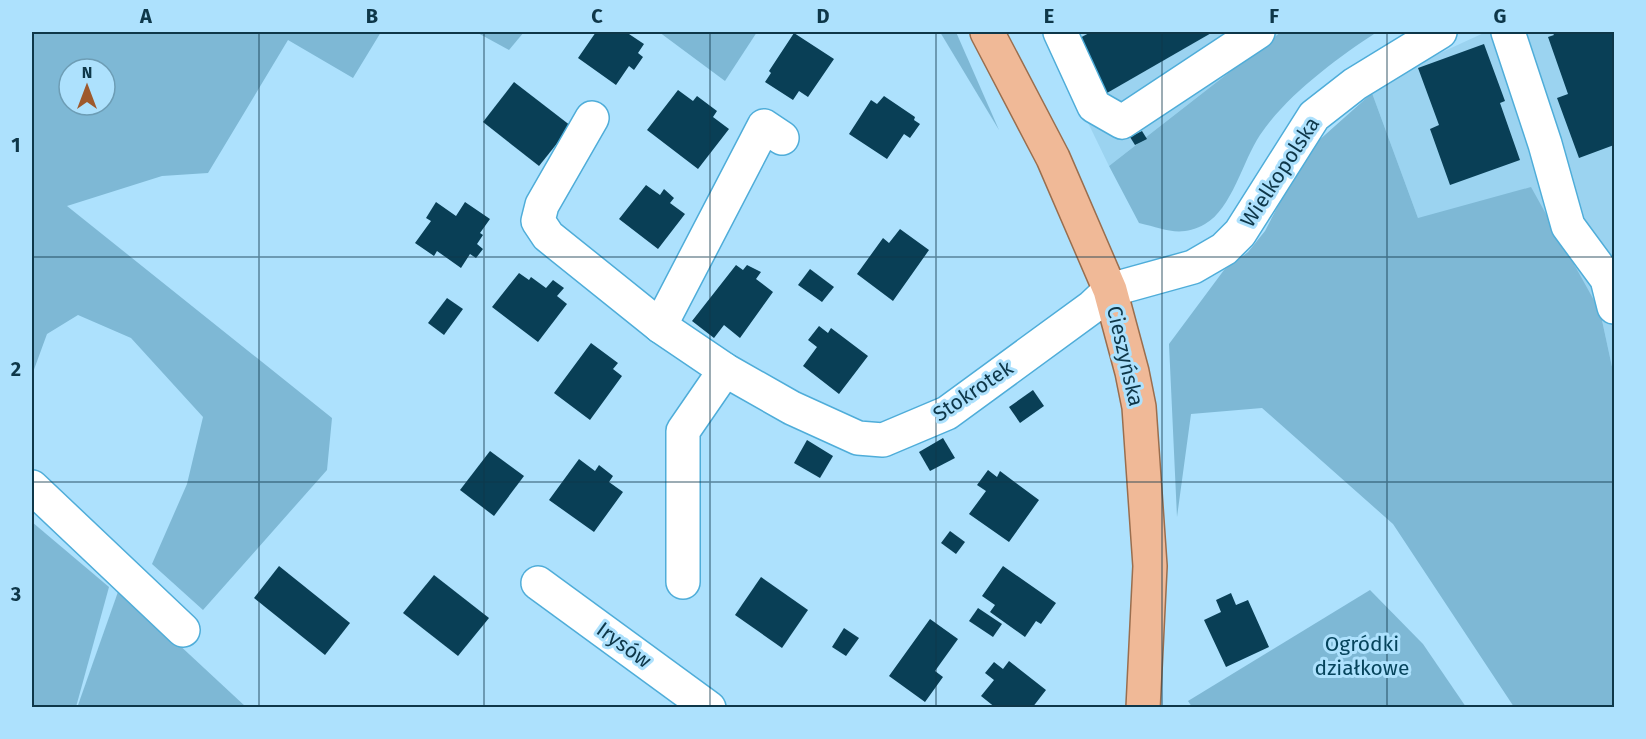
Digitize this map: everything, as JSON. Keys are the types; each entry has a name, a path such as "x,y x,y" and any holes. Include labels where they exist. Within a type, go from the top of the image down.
{"main road":[{"name":"Cieszyńska","path":"996,35 1110,290 1132,372 1140,425 1150,566 1143,708"}],"street":[{"path":"1060,32 1094,106 1122,122 1258,32"},
{"name":"Wielkopolska","path":"1110,290 1193,267 1224,249 1240,233 1314,116 1355,84 1440,32"},
{"path":"1508,32 1545,144 1568,226 1607,279 1614,307"},
{"name":"Stokrotek","path":"592,118 542,205 538,221 548,236 660,326 725,370 792,408 858,438 884,440 946,413 1092,307 1110,290"},
{"path":"660,326 764,126 782,138"},
{"path":"683,582 683,430 725,370"},
{"path":"32,487 183,630"},
{"name":"Irysów","path":"538,583 710,708"}],"shaded area":[{"path":"1044,32 1281,32 1109,166"},
{"path":"1486,32 1614,32 1614,376 1600,311 1418,218 1372,93 1416,64"}],"green space":[{"path":"32,32 381,32 353,78 288,40 208,173 162,176 67,206 332,418 327,470 203,610 152,564 187,484 203,417 131,338 78,315 47,334 32,375"},
{"path":"476,32 524,32 509,50"},
{"path":"659,32 757,32 725,81"},
{"path":"940,32 956,32 999,130"},
{"path":"1281,32 1377,32 1314,78 1271,120 1254,145 1230,196 1214,217 1205,224 1188,231 1165,230 1139,223 1109,166"},
{"path":"1372,93 1418,218 1531,187 1600,311 1614,376 1614,707 1514,707 1393,524 1262,408 1191,414 1177,517 1169,344 1224,270 1248,252 1265,231 1301,161 1317,142"},
{"path":"32,522 109,587 76,707 32,707"},
{"path":"119,589 246,707 77,708"},
{"name":"Ogródki działkowe","path":"1370,590 1423,644 1466,707 1192,707 1188,701"}],"building":[{"path":"596,32 626,32 644,44 638,53 643,57 634,70 629,66 616,85 578,58"},
{"path":"1091,32 1213,32 1107,93 1076,40"},
{"path":"1552,32 1614,32 1614,145 1579,158 1557,98 1568,94 1548,37 1554,35"},
{"path":"794,33 834,59 808,97 799,91 793,100 765,82 771,73 769,71"},
{"path":"1484,44 1505,101 1500,103 1520,160 1450,185 1430,129 1439,125 1418,68"},
{"path":"514,82 571,126 539,166 483,122"},
{"path":"678,90 693,101 697,96 717,111 713,117 729,129 698,169 647,130"},
{"path":"884,96 915,117 914,120 920,124 910,138 904,134 887,159 849,134 871,100 877,104"},
{"path":"1142,131 1147,139 1135,145 1130,137"},
{"path":"646,185 660,195 664,189 674,198 670,203 685,214 658,249 619,219"},
{"path":"436,202 456,216 465,202 490,219 480,233 483,235 477,244 483,249 476,258 470,254 461,268 437,251 434,256 415,243 431,221 426,218"},
{"path":"900,229 929,250 893,301 857,274 883,238 889,243"},
{"path":"736,265 743,270 747,265 761,272 756,279 773,292 740,338 724,325 714,338 692,321"},
{"path":"810,269 834,287 822,302 798,285"},
{"path":"519,273 529,280 531,277 546,288 553,280 564,288 557,296 567,304 538,342 492,307"},
{"path":"447,298 463,309 444,335 428,323"},
{"path":"819,326 828,333 831,328 868,356 839,394 803,366 817,347 808,340"},
{"path":"591,343 618,363 613,369 622,376 590,420 554,393"},
{"path":"1033,390 1044,406 1020,423 1009,407"},
{"path":"943,438 955,458 930,471 919,452"},
{"path":"807,440 833,456 820,478 794,463"},
{"path":"490,451 524,476 494,516 460,490"},
{"path":"579,459 595,471 599,465 613,476 609,482 623,492 594,532 549,500"},
{"path":"988,470 997,477 1000,471 1039,500 1009,542 969,514 986,491 977,485"},
{"path":"950,531 965,542 956,554 941,543"},
{"path":"279,566 350,623 325,655 254,598"},
{"path":"1003,566 1056,603 1041,624 1036,621 1025,637 990,612 995,605 982,596"},
{"path":"434,575 489,618 458,656 403,613"},
{"path":"761,577 808,610 782,648 735,615"},
{"path":"1231,593 1236,605 1248,600 1269,647 1226,667 1204,620 1221,612 1216,600"},
{"path":"978,608 1002,624 993,637 969,621"},
{"path":"930,619 958,639 935,671 943,677 925,702 889,676"},
{"path":"844,628 859,638 846,656 832,647"},
{"path":"1009,661 1046,690 1032,708 996,708 981,696 994,680 985,673 994,662 1003,669"}]}
